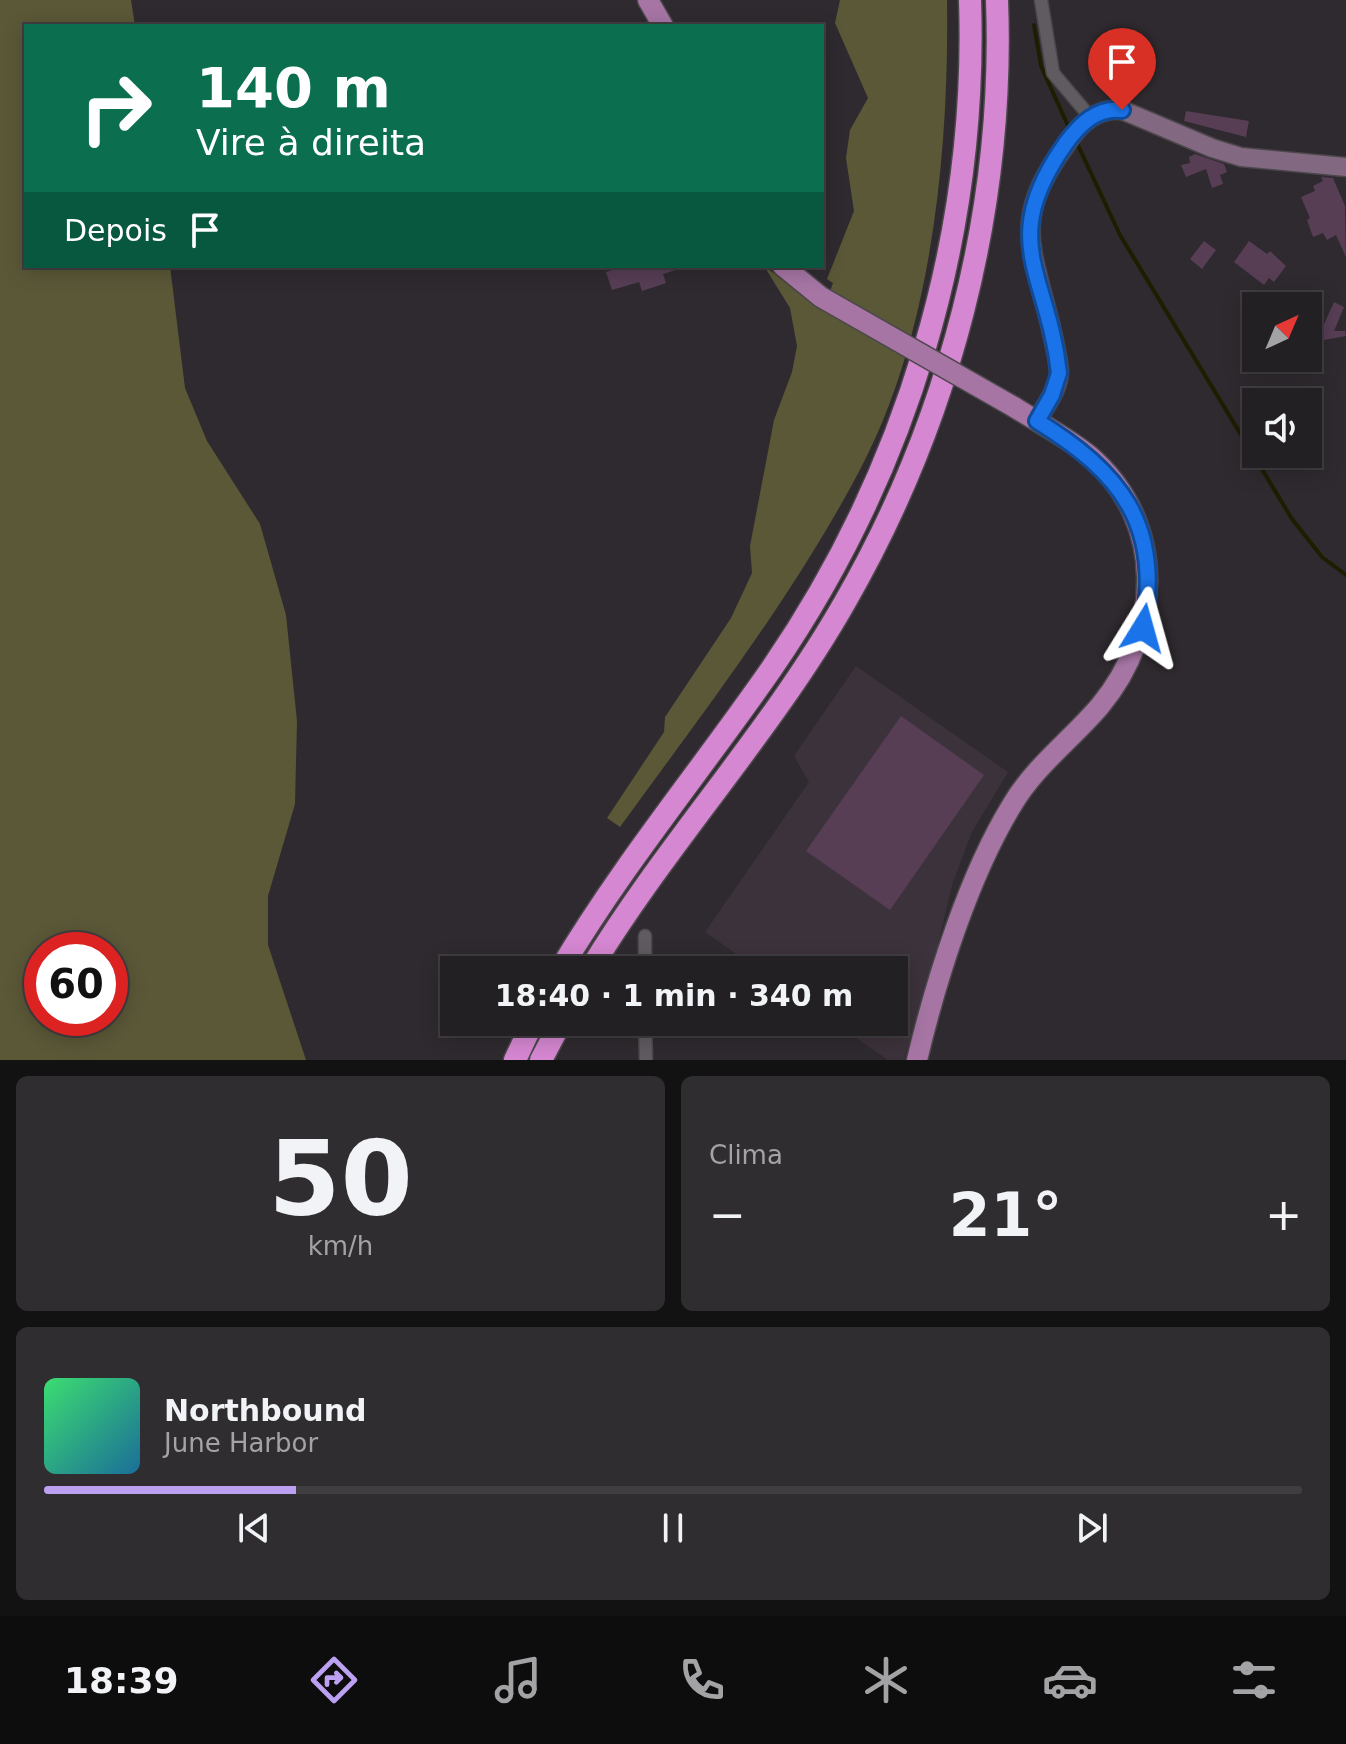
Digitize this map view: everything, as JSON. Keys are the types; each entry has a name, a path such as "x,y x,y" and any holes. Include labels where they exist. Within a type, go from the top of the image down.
{"highway":[{"path":"568,956 600,902 772,667 822,588 877,477 904,411 948,259 966,141 970,0"},
{"path":"598,956 621,918 794,681 844,603 888,520 930,421 961,318 986,202 997,80 997,0"},
{"path":"515,1060 526,1036"},
{"path":"541,1060 554,1036"}],"main road":[{"path":"648,0 662,24"},
{"path":"785,268 821,297 1014,407 1090,456 1128,503 1140,530 1147,559 1147,604 1136,647 1100,706 1036,772 1000,826 949,954 917,1060"}],"street":[{"path":"1041,0 1053,73 1084,123"},
{"path":"1037,421 1052,395 1059,373 1029,249 1029,226 1038,189 1065,145 1084,123 1107,110 1122,110 1241,157 1346,167"},
{"path":"645,936 645,956"},
{"path":"645,1036 646,1060"}],"shaded area":[{"path":"0,0 131,0 135,24 24,24 24,268 170,268 185,388 207,441 260,524 286,615 297,721 295,804 268,896 268,945 306,1060 0,1060"},
{"path":"840,0 947,0 945,101 936,206 929,257 905,358 873,443 814,550 744,656 620,827 607,818 664,732 665,717 731,618 752,573 750,546 774,420 792,372 797,346 790,308 765,268 823,310 833,283 827,279 854,211 846,158 850,130 868,98 835,23"},
{"path":"856,666 1008,772 972,832 952,885 935,958 904,1060 888,1060 853,1036 908,1036 908,956 739,956 705,932 809,782 794,756"}],"building":[{"path":"1186,111 1249,121 1246,137 1184,121"},
{"path":"1195,154 1224,164 1227,172 1220,175 1223,184 1212,188 1206,169 1186,177 1181,165 1190,163 1189,157"},
{"path":"1321,177 1333,178 1345,206 1346,257 1336,235 1327,240 1323,233 1313,237 1307,220 1310,218 1301,197 1315,191 1313,186 1323,181"},
{"path":"1204,241 1216,250 1202,269 1190,259"},
{"path":"1249,241 1267,254 1270,251 1286,266 1274,282 1269,278 1264,285 1234,262"},
{"path":"619,268 682,268 663,274 666,283 642,291 639,282 612,290 606,272"},
{"path":"1334,302 1344,307 1334,331 1345,331 1346,336 1322,340 1322,329"},
{"path":"901,716 984,775 890,910 806,851"}],"waterway":[{"path":"1034,25 1041,66 1069,128"},
{"path":"1075,139 1120,235 1292,519 1322,557 1346,575"}],"route":[{"path":"1122,110 1099,112 1091,118 1078,129 1052,164 1034,201 1029,249 1054,342 1059,373 1052,395 1037,421 1090,456 1128,503 1140,530 1147,559 1149,580 1143,628"}]}
